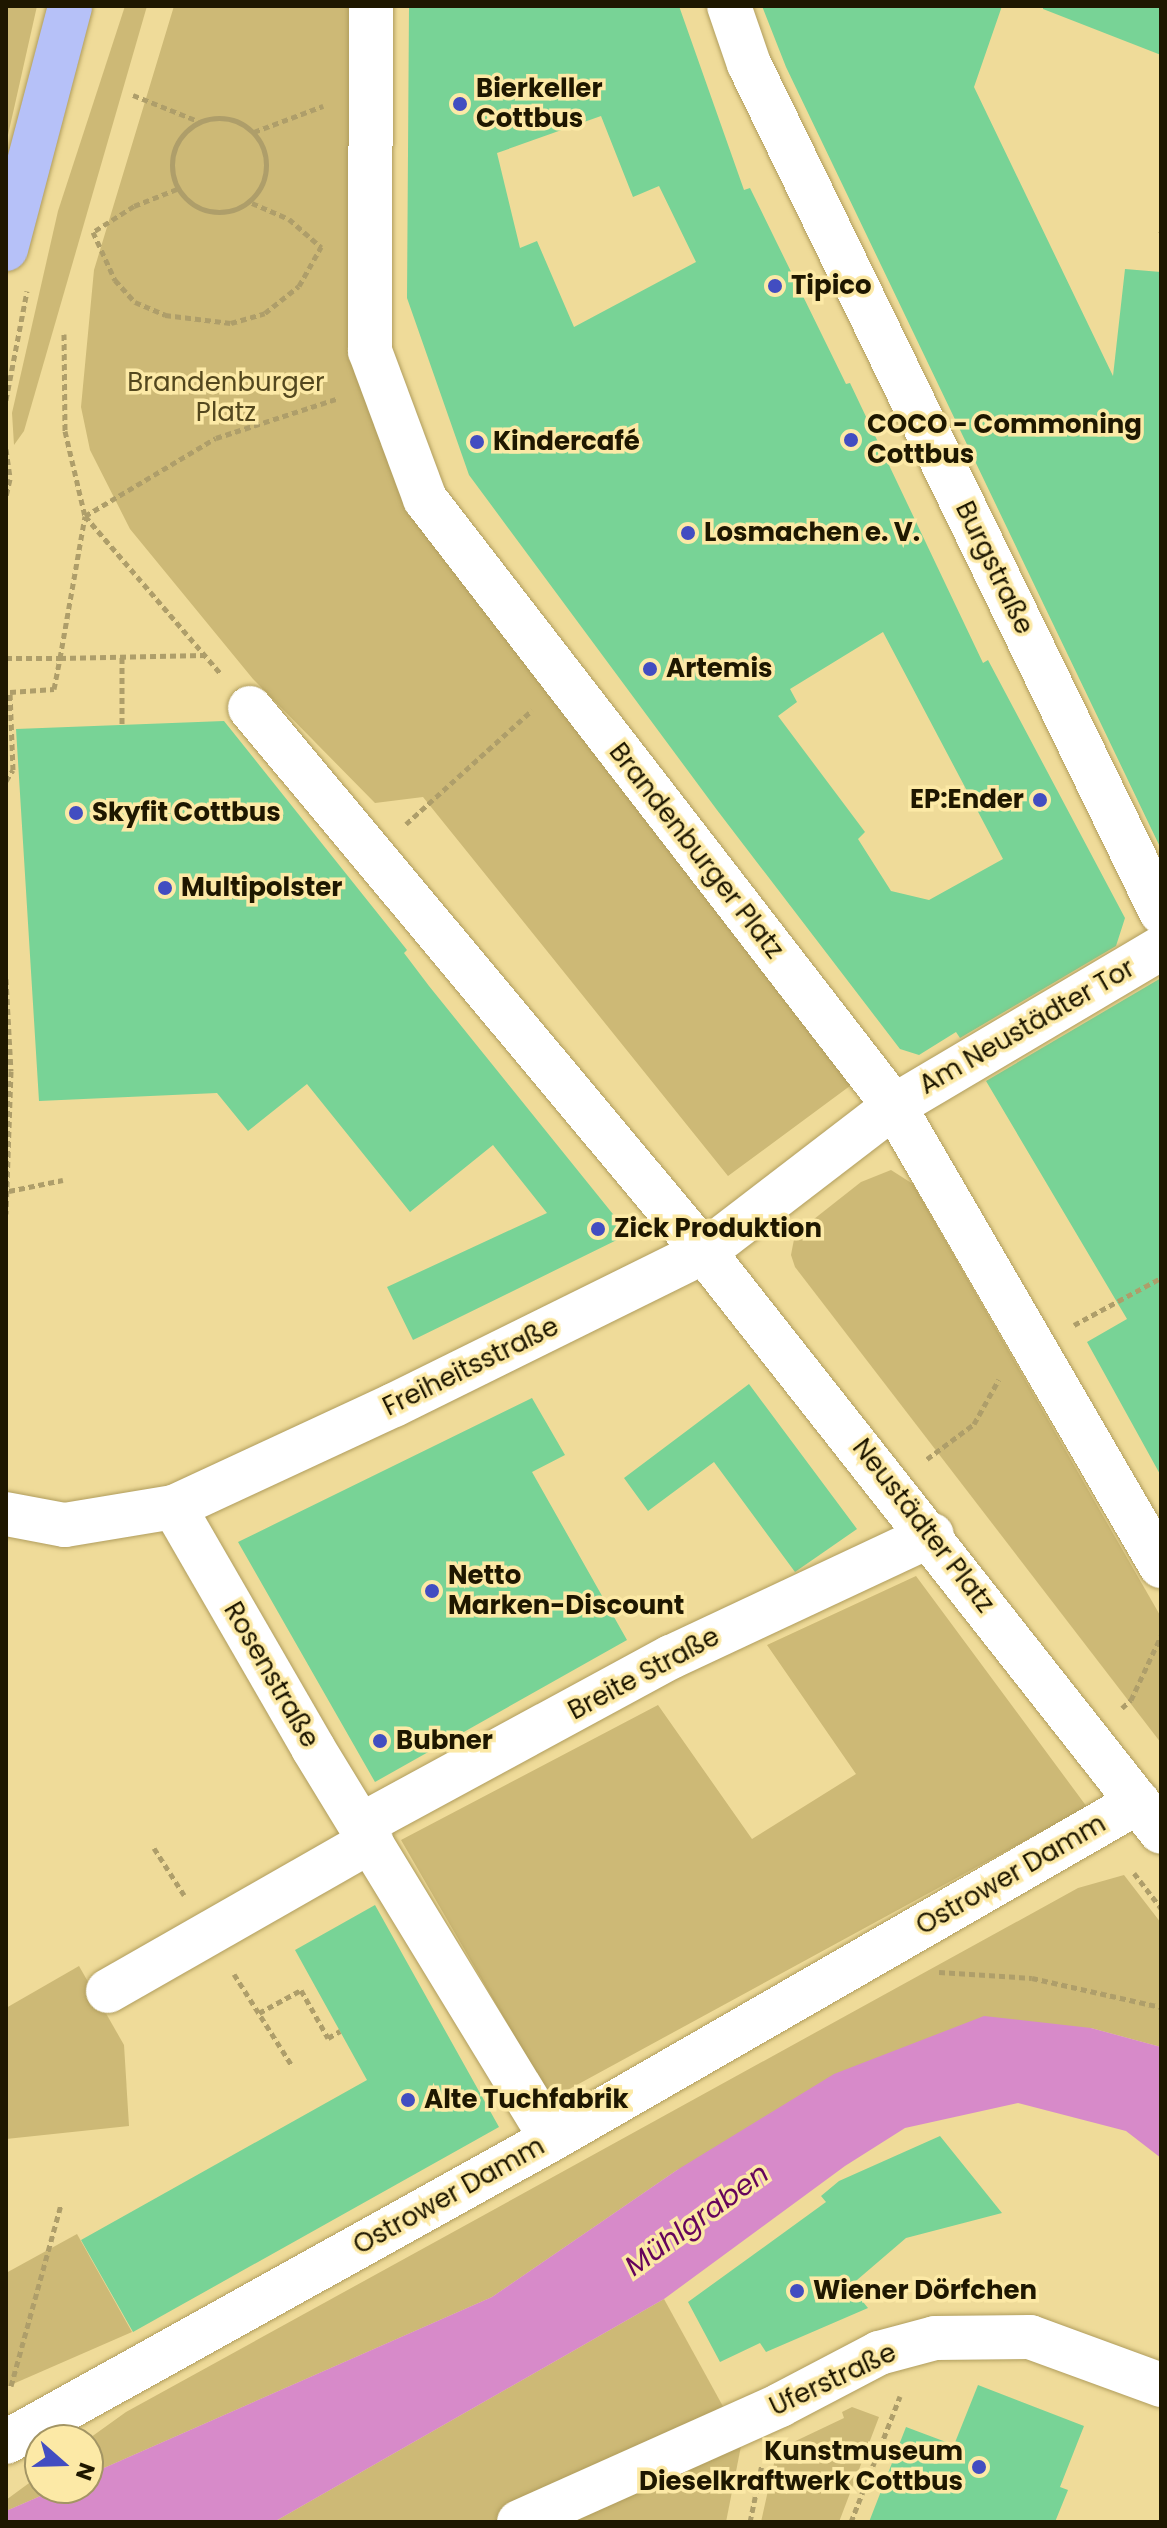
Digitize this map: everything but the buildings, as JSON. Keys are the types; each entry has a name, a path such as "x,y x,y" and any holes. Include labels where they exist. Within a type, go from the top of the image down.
{"main road":[{"path":"6,249 70,6"}],"street":[{"name":"Brandenburger Platz","path":"371,6 370,351 425,499 563,682 894,1106"},
{"name":"Burgstraße","path":"729,6 749,64 1161,912"},
{"path":"250,708 704,1252"},
{"name":"Am Neustädter Tor","path":"894,1106 1161,948"},
{"path":"894,1106 1161,1566"},
{"name":"Freiheitsstraße","path":"6,1514 65,1525 174,1507 704,1252 894,1106"},
{"name":"Neustädter Platz","path":"704,1252 932,1535 1150,1817"},
{"name":"Rosenstraße","path":"174,1507 366,1833 552,2139"},
{"name":"Breite Straße","path":"366,1833 671,1657 932,1535"},
{"name":"Ostrower Damm","path":"7,2421 552,2139 1150,1817"},
{"path":"108,1991 366,1833"},
{"name":"Uferstraße","path":"519,2522 780,2405 879,2353 935,2338 1030,2337 1161,2385"}],"path":[{"path":"254,132 322,107 369,79"},
{"path":"322,92 322,122"},
{"path":"133,95 198,121 237,121 254,132 265,154 264,179 252,203"},
{"path":"198,121 176,145 171,164 177,189 202,209 223,213 252,203 289,219 321,248 369,308"},
{"path":"177,189 134,206 93,232 115,280 135,302 165,315 231,323 265,313 299,286 321,248 321,232"},
{"path":"6,781 13,770 10,692 54,689 85,516 65,431 64,334"},
{"path":"85,516 216,438 382,384"},
{"path":"6,449 10,479 6,497"},
{"path":"85,516 250,708"},
{"path":"6,658 204,655"},
{"path":"122,656 122,724"},
{"path":"420,811 563,682"},
{"path":"6,979 9,1191 6,1214"},
{"path":"9,1191 63,1180"},
{"path":"891,1484 974,1424 992,1388 1034,1346 1161,1278"},
{"path":"1088,1738 1131,1700 1161,1636"},
{"path":"926,1972 1032,1978 1161,2007"},
{"path":"259,2013 301,1990 328,2038 340,2031"},
{"path":"7,2421 61,2205"},
{"path":"851,2522 891,2421"},
{"path":"750,2522 760,2470"}],"green space":[{"path":"6,6 37,6 6,144"},
{"path":"125,6 147,6 24,431 14,445 12,413 58,211"},
{"name":"Brandenburger Platz","path":"174,6 360,6 364,354 405,473 858,1080 728,1176 423,797 375,803 253,679 130,529 90,450 81,407 94,270"},
{"path":"891,1170 913,1184 1161,1617 1161,1743 795,1267 791,1255 795,1234 861,1182"},
{"path":"916,1576 1087,1807 551,2099 401,1840 658,1705 752,1839 856,1774 767,1645"},
{"path":"1124,1875 1161,1923 1161,2047 1091,2028 677,2170 492,2297 104,2468 104,2428 126,2412 1078,1888"},
{"path":"79,1966 124,2045 129,2126 6,2139 6,2008"},
{"path":"77,2234 132,2332 6,2387 6,2273"},
{"path":"664,2299 742,2441 726,2522 274,2522"},
{"path":"852,2407 879,2417 839,2522 761,2522 775,2459 783,2447 844,2418 842,2412"},
{"path":"24,2487 24,2503 6,2511 6,2500"}],"water":[{"name":"Mühlgraben","path":"984,2016 1091,2028 1161,2047 1161,2158 1126,2131 1018,2103 905,2128 845,2166 664,2299 274,2522 6,2522 6,2511 24,2503 104,2504 104,2468 492,2297 677,2170 834,2074"}],"place":[{"name":"Bierkeller Cottbus","path":"460,104"},
{"name":"Tipico","path":"775,286"},
{"name":"COCO - Commoning Cottbus","path":"851,440"},
{"name":"Kindercafé","path":"477,442"},
{"name":"Losmachen e. V.","path":"688,533"},
{"name":"Artemis","path":"650,669"},
{"name":"EP:Ender","path":"1040,800"},
{"name":"Skyfit Cottbus","path":"76,813"},
{"name":"Multipolster","path":"165,888"},
{"name":"Zick Produktion","path":"598,1229"},
{"name":"Netto Marken-Discount","path":"432,1591"},
{"name":"Bubner","path":"380,1741"},
{"name":"Alte Tuchfabrik","path":"408,2100"},
{"name":"Wiener Dörfchen","path":"797,2291"},
{"name":"Kunstmuseum Dieselkraftwerk Cottbus","path":"979,2467"}]}
